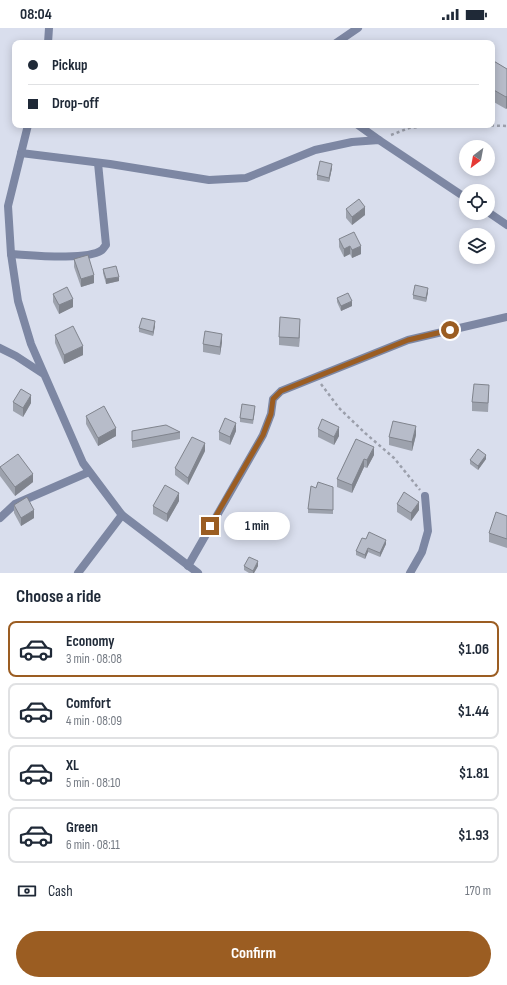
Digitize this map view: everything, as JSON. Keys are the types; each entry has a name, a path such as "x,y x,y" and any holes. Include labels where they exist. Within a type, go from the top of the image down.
{"street":[{"path":"48,40 49,28"},
{"path":"340,40 358,28"},
{"path":"27,128 8,206 11,254 18,301 31,344 42,373 83,462 122,515 198,573"},
{"path":"362,128 459,193"},
{"path":"21,153 209,180 246,178 315,150 352,142 379,140"},
{"path":"11,254 71,257 102,250 106,245 98,163"},
{"path":"495,217 507,225"},
{"path":"188,566 263,435 271,414 273,399 281,391 408,340 507,317"},
{"path":"0,348 16,356 42,373"},
{"path":"0,518 15,504 89,472"},
{"path":"410,573 422,552 428,531 425,496"},
{"path":"78,573 122,515"}],"path":[{"path":"495,126 507,126"},
{"path":"379,140 409,128"},
{"path":"315,377 339,408 394,458 425,496"}],"building":[{"path":"495,62 507,69 506,97 495,91"},
{"path":"320,161 332,164 329,178 317,175"},
{"path":"359,199 365,207 352,217 346,209"},
{"path":"354,232 361,246 352,250 350,246 344,249 339,239"},
{"path":"88,255 94,275 81,279 74,259"},
{"path":"116,266 119,277 106,279 103,269"},
{"path":"415,285 428,288 426,298 413,295"},
{"path":"67,287 73,299 59,305 53,294"},
{"path":"348,293 352,301 341,306 337,298"},
{"path":"280,317 300,319 299,338 279,337"},
{"path":"142,318 155,321 153,332 139,328"},
{"path":"73,326 83,346 64,355 55,335"},
{"path":"205,331 222,334 220,347 203,344"},
{"path":"474,384 489,385 488,403 472,402"},
{"path":"21,389 31,395 23,408 13,402"},
{"path":"242,404 255,406 253,420 240,418"},
{"path":"104,406 116,428 98,438 86,416"},
{"path":"225,418 236,423 230,437 219,432"},
{"path":"322,419 339,427 334,437 318,429"},
{"path":"393,421 416,426 412,442 389,437"},
{"path":"166,425 180,432 132,441 132,431"},
{"path":"192,437 205,443 188,478 175,468"},
{"path":"356,439 374,447 367,460 364,459 352,485 337,479"},
{"path":"478,449 486,455 478,466 470,460"},
{"path":"18,454 33,474 15,487 0,467"},
{"path":"318,482 333,487 333,510 308,509 311,486 316,488"},
{"path":"165,485 179,493 167,514 153,506"},
{"path":"404,492 419,502 411,513 397,504"},
{"path":"27,497 34,510 21,518 14,505"},
{"path":"496,512 507,516 507,539 489,533"},
{"path":"369,532 386,540 380,553 368,548 365,555 356,551 362,538 366,539"},
{"path":"249,557 258,561 253,571 244,566"}],"route":[{"path":"210,526 263,435 271,414 273,399 281,391 408,340 450,330"}]}
